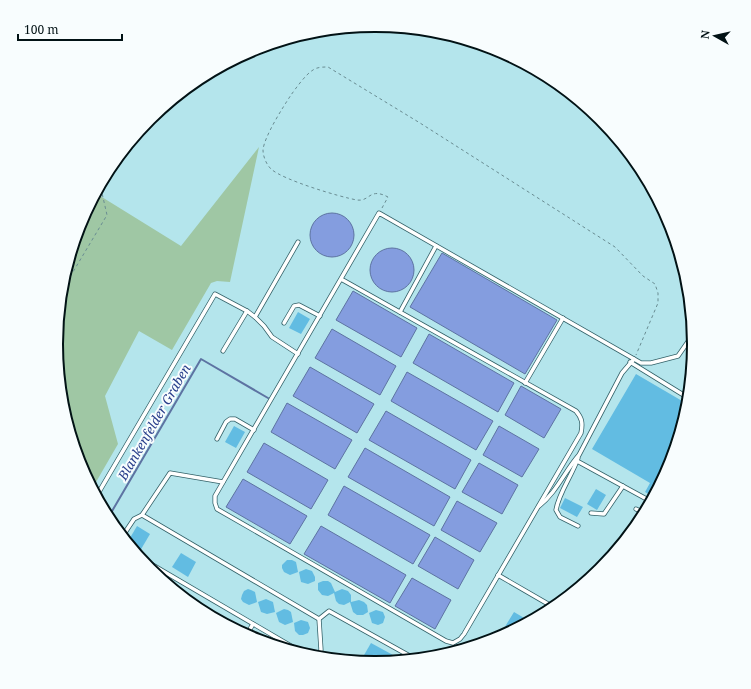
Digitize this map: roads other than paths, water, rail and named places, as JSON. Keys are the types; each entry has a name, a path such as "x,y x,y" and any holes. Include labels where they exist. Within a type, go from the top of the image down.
{"lane":[{"path":"341,279 576,411 583,424 581,433 464,634 460,639 453,642 446,641 217,509 215,502 215,496 379,213 641,363 651,363 678,356 688,342"},
{"path":"255,317 298,242"},
{"path":"400,312 436,246"},
{"path":"99,491 215,294 247,311 264,326 272,337 298,354"},
{"path":"284,323 294,306 299,305 320,316"},
{"path":"223,351 247,311"},
{"path":"525,383 563,318"},
{"path":"578,526 560,516 556,510 557,502 579,455 622,373 634,359"},
{"path":"630,362 684,395"},
{"path":"217,439 226,422 230,419 235,419 254,430"},
{"path":"537,508 548,499 570,465 579,455"},
{"path":"577,460 647,499"},
{"path":"126,532 134,519 142,515 170,473 223,482"},
{"path":"591,513 604,514 623,486"},
{"path":"636,509 640,511"},
{"path":"142,515 319,619"},
{"path":"158,568 286,643"},
{"path":"498,575 547,605"},
{"path":"319,619 329,611 408,655"},
{"path":"319,619 320,652"},
{"path":"249,630 253,624"}],"water":[{"path":"332,213 344,217 350,223 354,235 350,247 344,253 332,257 320,253 314,247 310,235 314,223 320,217"},
{"path":"392,248 404,252 410,258 414,270 410,282 404,288 392,292 380,288 374,282 370,270 374,258 380,252"},
{"path":"442,253 557,320 525,374 410,307"},
{"path":"353,291 417,328 401,357 336,320"},
{"path":"332,329 396,366 380,395 315,358"},
{"path":"429,334 514,383 498,412 413,363"},
{"path":"310,367 374,404 357,433 293,396"},
{"path":"407,372 493,421 476,450 391,401"},
{"path":"521,386 561,409 544,438 505,415"},
{"path":"287,403 352,440 335,469 271,432"},
{"path":"386,411 471,460 455,489 369,440"},
{"path":"499,426 539,449 522,477 483,455"},
{"path":"264,443 328,480 311,509 247,472"},
{"path":"365,448 450,497 434,526 348,477"},
{"path":"479,463 518,485 502,514 462,492"},
{"path":"243,479 307,516 290,544 226,507"},
{"path":"344,486 430,535 413,564 328,515"},
{"path":"457,501 497,523 480,552 441,530"},
{"path":"321,526 406,575 390,603 304,554"},
{"path":"435,537 474,560 458,589 418,566"},
{"path":"412,578 451,600 435,629 395,606"}],"waterway":[{"name":"Blankenfelder Graben","path":"112,512 201,359 268,398"}]}
